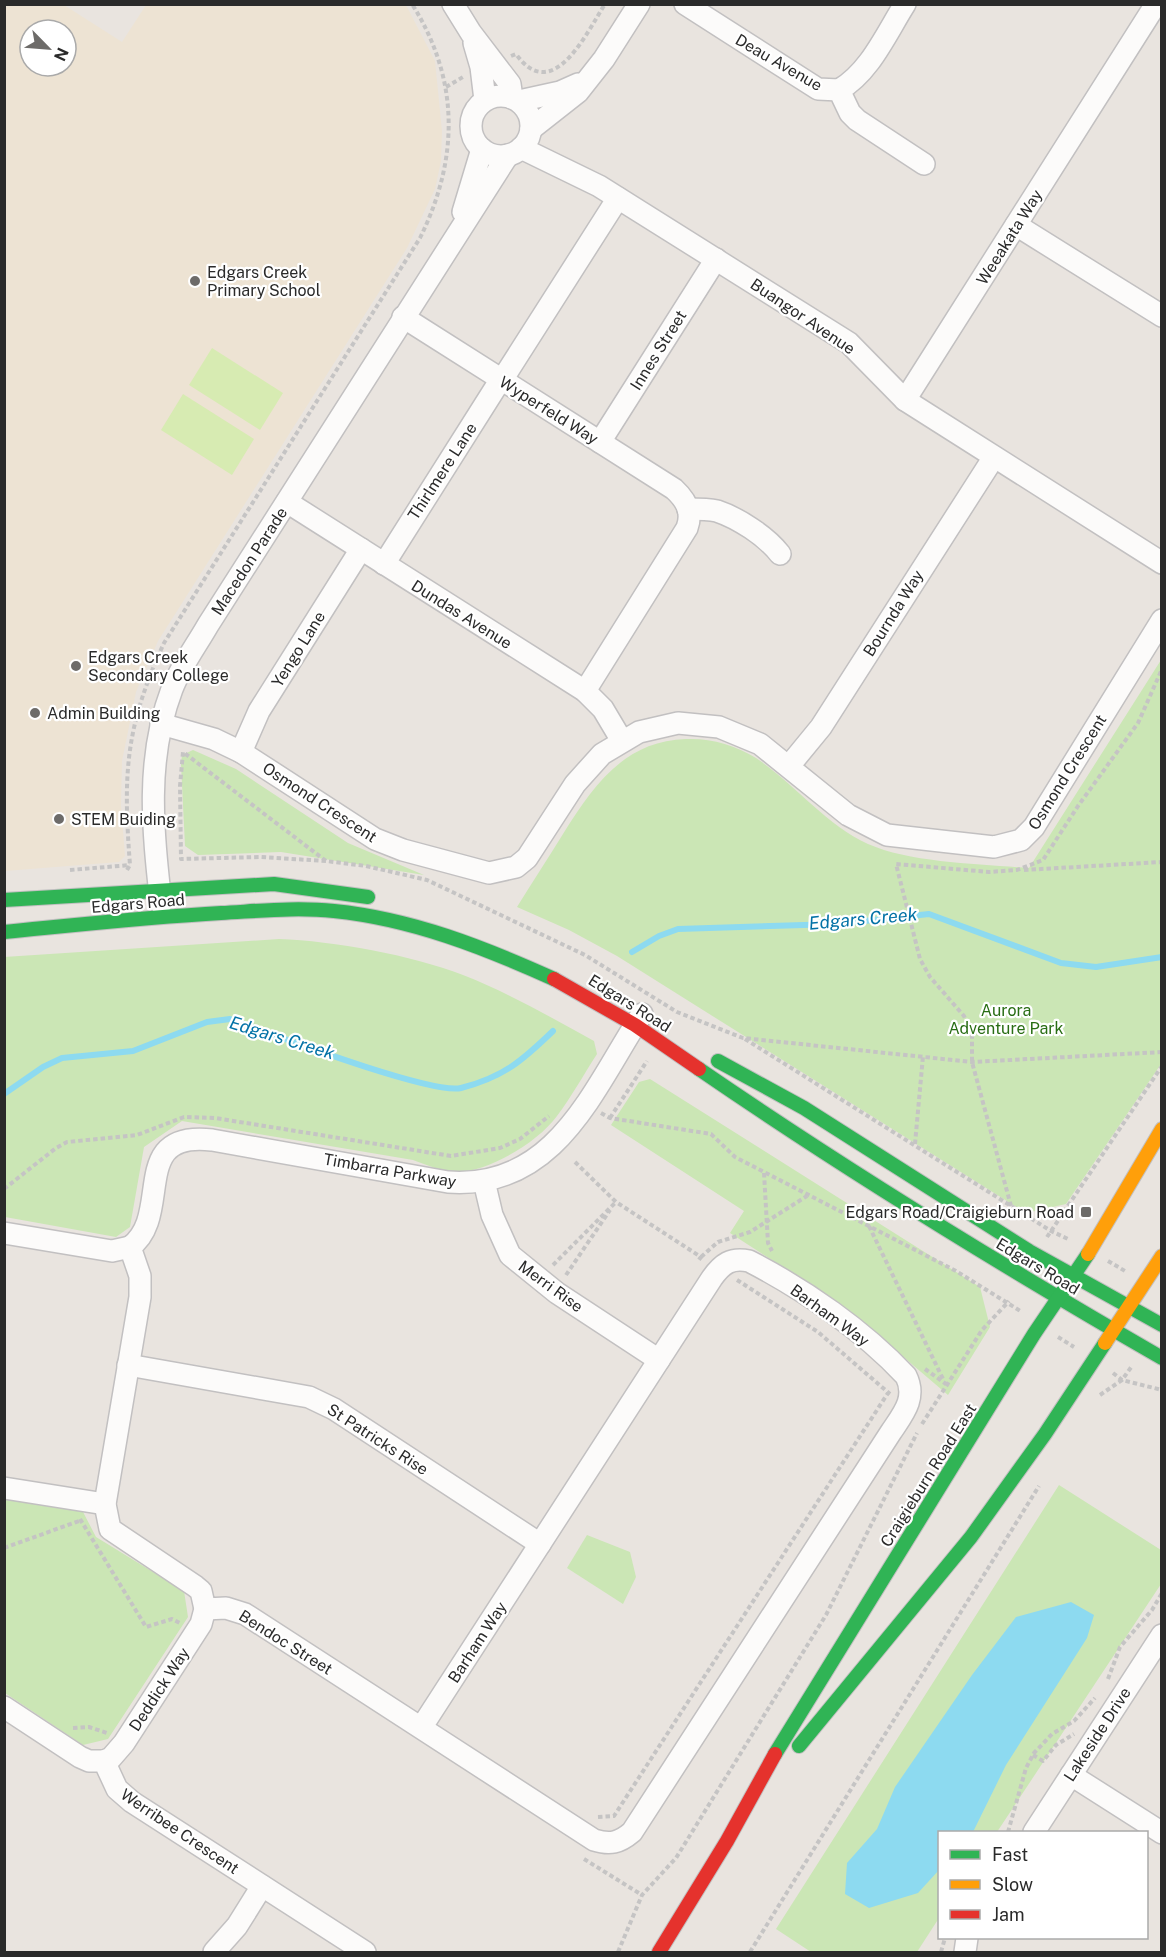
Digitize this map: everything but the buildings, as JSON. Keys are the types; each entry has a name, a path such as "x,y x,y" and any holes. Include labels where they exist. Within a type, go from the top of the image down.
{"main road":[{"name":"Edgars Road","path":"4,900 160,888 274,884 382,900"},
{"name":"Edgars Road","path":"4,932 163,916 287,909 334,911 384,919 452,936 497,953 634,1013 800,1138 1024,1279 1161,1358"},
{"name":"Edgars Road","path":"703,1051 804,1108 1036,1255 1161,1325"},
{"name":"Craigieburn Road East","path":"658,1953 727,1841 780,1746 1057,1298 1090,1250 1161,1129"},
{"name":"Craigieburn Road East","path":"727,1841 817,1722 971,1536 1039,1442 1161,1256"}],"street":[{"path":"453,4 488,64 510,84 515,100 529,114 531,129"},
{"path":"591,76 560,92 515,100 498,96 485,100 476,108 471,130 482,149 499,156 515,152 531,129 578,92 591,76 639,4"},
{"name":"Deau Avenue","path":"685,4 818,89 839,90 856,120 924,164"},
{"path":"839,90 863,71 905,4"},
{"name":"Weeakata Way","path":"905,400 1155,4"},
{"path":"485,100 488,64"},
{"name":"Macedon Parade","path":"452,240 474,183 482,149"},
{"name":"Macedon Parade","path":"163,916 152,793 153,762 161,724 181,670 452,240 515,152"},
{"name":"Buangor Avenue","path":"515,152 618,198 849,343 905,400 1161,563"},
{"name":"Thirlmere Lane","path":"384,564 618,198"},
{"path":"1017,225 1161,316"},
{"name":"Innes Street","path":"600,442 716,259"},
{"name":"Wyperfeld Way","path":"403,318 674,489 682,496 688,509"},
{"name":"Bournda Way","path":"789,766 821,727 994,457"},
{"name":"Dundas Avenue","path":"287,502 585,691 603,709 621,741"},
{"path":"585,691 685,532 689,522 688,509 711,510 724,514 764,538 780,554"},
{"name":"Yengo Lane","path":"241,752 259,711 361,549"},
{"name":"Osmond Crescent","path":"161,724 214,739 241,752 375,839 403,850 489,873 516,867 527,858 585,771 602,754 621,741 657,726 699,723 742,735 789,766 848,815 887,835 983,848 1010,845 1021,840 1034,826 1161,620"},
{"name":"Timbarra Parkway","path":"130,1247 144,1232 157,1169 170,1147 186,1138 386,1169 448,1182 484,1181 519,1169 536,1160 572,1126 634,1013"},
{"name":"Merri Rise","path":"484,1181 492,1215 510,1255 557,1293 659,1360"},
{"path":"4,1233 112,1251 130,1247 141,1283 128,1365 89,1509"},
{"name":"Barham Way","path":"421,1728 719,1269 732,1259 749,1261 838,1318 906,1376 911,1391 908,1406"},
{"name":"St Patricks Rise","path":"128,1365 309,1397 334,1409 540,1544"},
{"name":"Bendoc Street","path":"206,1609 226,1608 245,1614 594,1840 616,1843 632,1832 908,1406"},
{"path":"4,1488 89,1509 110,1529 201,1591 206,1609"},
{"name":"Deddick Way","path":"104,1761 111,1758 124,1743 196,1633 206,1609"},
{"name":"Lakeside Drive","path":"1035,1831 1161,1635"},
{"path":"4,1707 89,1761 104,1761"},
{"name":"Werribee Crescent","path":"104,1761 112,1781 123,1795 365,1953"},
{"path":"1071,1775 1161,1833"},
{"path":"214,1953 237,1926 262,1886"}],"path":[{"path":"128,892 126,764 139,703 150,673 164,643 420,238 441,189 448,155 446,87 430,39 412,4"},
{"path":"446,87 488,64 516,54 530,68 548,71 557,69 570,58 605,4"},
{"path":"1017,870 1034,866 1050,853 1078,806 1138,723 1161,669"},
{"path":"326,861 183,752 180,786 181,860 260,857 326,861 366,866 427,880 585,955 677,1012 743,1038 1051,1231"},
{"path":"1011,1206 972,1062 972,1034 964,1016 930,977 920,959 896,864 966,871 1161,862"},
{"path":"610,1118 677,1012"},
{"path":"743,1038 972,1062 1161,1052"},
{"path":"915,1144 923,1056"},
{"path":"1036,1255 1161,1066"},
{"path":"586,1104 610,1118 711,1134 735,1157 956,1271 1094,1359 1122,1380 1161,1390"},
{"path":"4,1190 56,1148 67,1142 137,1135 184,1117 215,1118 451,1156 500,1148 536,1128 556,1108"},
{"path":"575,1162 616,1202 818,1332 888,1393 908,1406"},
{"path":"695,1266 701,1257 718,1242 750,1232 808,1195"},
{"path":"552,1266 616,1202"},
{"path":"566,1275 616,1202"},
{"path":"868,1225 937,1370 946,1384"},
{"path":"618,1953 642,1895 676,1858 826,1615 905,1452 982,1330 1008,1303 1024,1279"},
{"path":"1098,1396 1122,1380"},
{"path":"590,1812 600,1819 614,1816 888,1393"},
{"path":"750,1953 1040,1484"},
{"path":"4,1548 89,1509 146,1627 172,1619 196,1633"},
{"path":"1103,1687 1124,1641 1152,1610 1161,1593"},
{"path":"1009,1831 1026,1768 1034,1753 1052,1734 1074,1721 1098,1694"},
{"path":"68,1727 96,1729 124,1743"}],"shaded area":[{"name":"Edgars Creek Primary School","path":"5,5 64,5 122,42 146,5 406,5 435,61 442,131 441,161 435,189 407,248 158,641 136,692 122,761 121,805 125,856 119,862 5,871"}],"green space":[{"path":"212,348 283,393 260,430 189,385"},
{"path":"183,394 254,439 232,475 161,430"},
{"name":"Aurora Adventure Park","path":"1161,660 1161,1064 1066,1204 1026,1213 617,956 569,930 517,907 574,816 612,769 645,748 686,739 722,743 756,758 838,826 868,844 925,859 1029,868"},
{"path":"193,750 236,769 348,843 424,875 281,852 198,855 185,846 181,764 182,755"},
{"path":"279,939 372,950 420,961 463,975 514,998 594,1041 597,1054 568,1101 549,1126 526,1145 498,1161 471,1170 447,1171 413,1160 182,1121 144,1147 130,1227 116,1237 5,1217 4,957"},
{"path":"650,1079 980,1287 990,1327 948,1395 846,1308 730,1233 744,1211 611,1125 639,1082"},
{"path":"1059,1485 1161,1550 1161,1584 998,1831 938,1831 938,1920 917,1952 811,1952 776,1929"},
{"path":"4,1497 82,1510 96,1537 184,1591 188,1617 108,1739 83,1745 5,1693"},
{"path":"587,1535 630,1552 636,1577 623,1604 567,1568"}],"water":[{"path":"1071,1602 1094,1615 1087,1638 1006,1765 973,1831 938,1831 938,1871 918,1893 869,1908 845,1894 847,1863 877,1829 895,1787 972,1675 1016,1617"}],"waterway":[{"name":"Edgars Creek","path":"632,952 659,936 678,929 837,924 929,914 1061,963 1096,967 1162,957"},
{"name":"Edgars Creek","path":"4,1094 43,1067 62,1058 133,1051 207,1022 230,1019 385,1073 444,1088 461,1088 501,1073 532,1051 553,1031"}],"traffic: fast":[{"path":"4,900 274,884 368,897"},
{"path":"4,932 194,915 292,909 334,911 391,920 447,936 554,979"},
{"path":"718,1061 804,1108 1029,1251 1162,1325"},
{"path":"699,1069 812,1145 928,1218 1162,1358"},
{"path":"775,1754 1034,1334 1088,1254"},
{"path":"799,1746 971,1537 1045,1434 1105,1343"}],"traffic: slow":[{"path":"1088,1254 1162,1129"},
{"path":"1105,1343 1162,1256"}],"traffic: jam":[{"path":"554,979 635,1025 699,1069"},
{"path":"659,1952 727,1841 775,1754"}],"place":[{"name":"Edgars Creek Primary School","path":"195,281"},
{"name":"Edgars Creek Secondary College","path":"76,666"},
{"name":"Admin Building","path":"35,713"},
{"name":"STEM Buiding","path":"59,819"},
{"name":"Edgars Road/Craigieburn Road","path":"1086,1212"}]}
